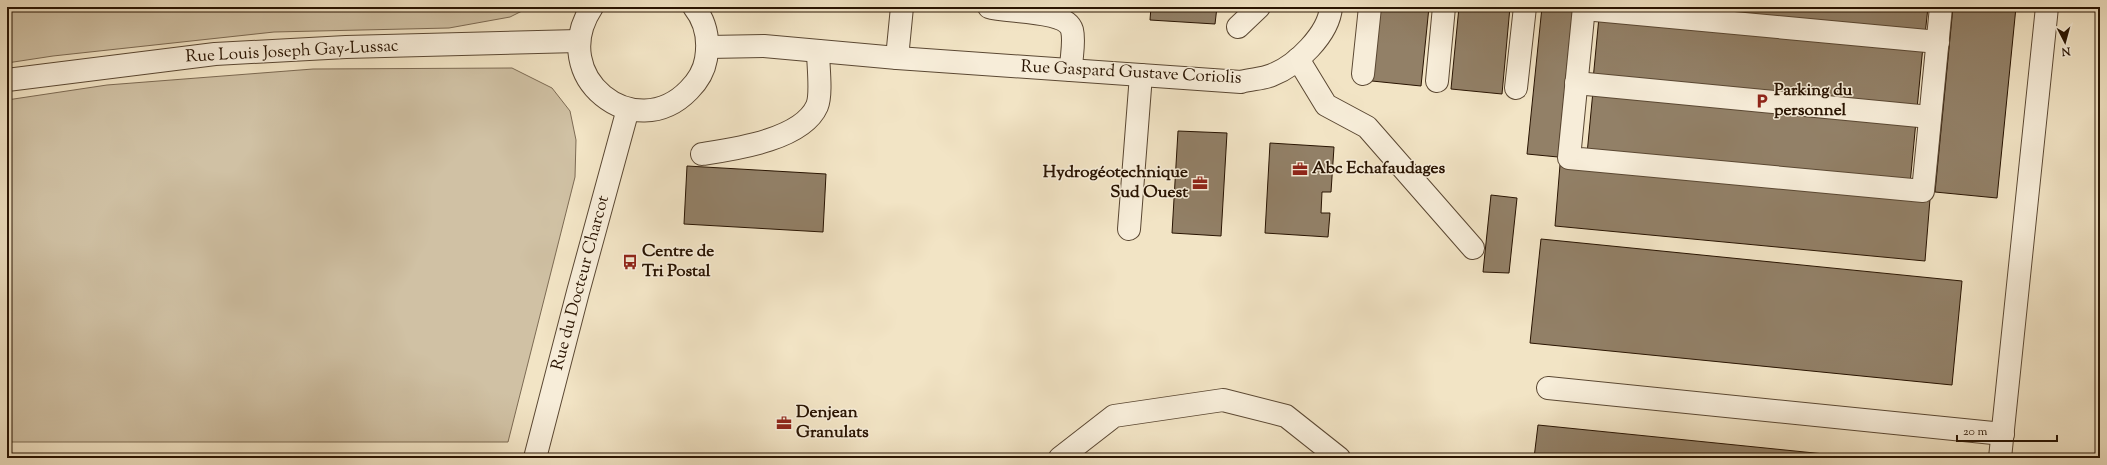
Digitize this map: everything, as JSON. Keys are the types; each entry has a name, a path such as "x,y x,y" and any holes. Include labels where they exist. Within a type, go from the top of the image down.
{"street":[{"path":"592,7 584,20 578,41 579,59 586,76 596,91 611,102 628,109 647,110 666,106 683,97 696,83 705,66 708,47 706,30 694,7"},
{"path":"897,58 902,7"},
{"path":"989,7 999,10 1048,15 1060,18 1068,23 1071,28 1073,38 1070,70"},
{"path":"1238,27 1259,7"},
{"name":"Rue Gaspard Gustave Coriolis","path":"708,47 764,46 897,58 1241,82 1272,75 1298,59 1321,34 1331,7"},
{"path":"1363,74 1370,7"},
{"path":"1437,81 1444,7"},
{"path":"1516,88 1524,7"},
{"path":"1938,42 1584,8 1569,158 1923,191 1938,42 1941,7"},
{"path":"2000,458 2047,7"},
{"name":"Rue Louis Joseph Gay-Lussac","path":"7,80 215,54 346,47 578,41"},
{"path":"702,154 731,150 772,138 793,130 809,118 817,105 818,51"},
{"path":"1298,59 1326,105 1367,127 1473,248"},
{"path":"1129,228 1141,75"},
{"path":"1576,83 1930,117"},
{"name":"Rue du Docteur Charcot","path":"536,458 578,292 628,109"},
{"path":"1548,388 2003,434"},
{"path":"1060,458 1114,416 1222,400 1286,416 1338,458"}],"shaded area":[{"path":"7,7 530,7 510,17 449,28 274,32 53,56 7,63"},
{"path":"512,68 552,88 570,111 576,140 575,177 508,442 7,442 7,100 107,85 313,69"}],"building":[{"path":"1151,7 1217,7 1215,24 1150,20"},
{"path":"1380,7 1429,7 1421,86 1372,81"},
{"path":"1459,7 1510,7 1502,94 1451,89"},
{"path":"1542,7 1573,7 1558,157 1527,154"},
{"path":"1620,7 1928,7 1925,35"},
{"path":"1953,7 2016,7 1997,198 1935,192"},
{"path":"1599,17 1923,46 1917,109 1593,80"},
{"path":"1593,91 1916,121 1910,184 1587,154"},
{"name":"Hydrogéotechnique Sud Ouest","path":"1178,131 1227,133 1221,236 1172,233"},
{"name":"Abc Echafaudages","path":"1270,143 1334,147 1331,192 1322,192 1321,213 1330,213 1328,237 1265,233"},
{"path":"1560,165 1930,199 1925,261 1555,226"},
{"path":"687,166 826,174 823,232 684,224"},
{"path":"1491,195 1517,198 1509,273 1483,272"},
{"path":"1541,239 1962,281 1952,385 1530,343"},
{"path":"1538,425 1864,458 1534,458"}],"place":[{"name":"Parking du personnel","path":"1762,101"},
{"name":"Abc Echafaudages","path":"1300,169"},
{"name":"Hydrogéotechnique Sud Ouest","path":"1200,183"},
{"name":"Centre de Tri Postal","path":"630,262"},
{"name":"Denjean Granulats","path":"784,423"}]}
